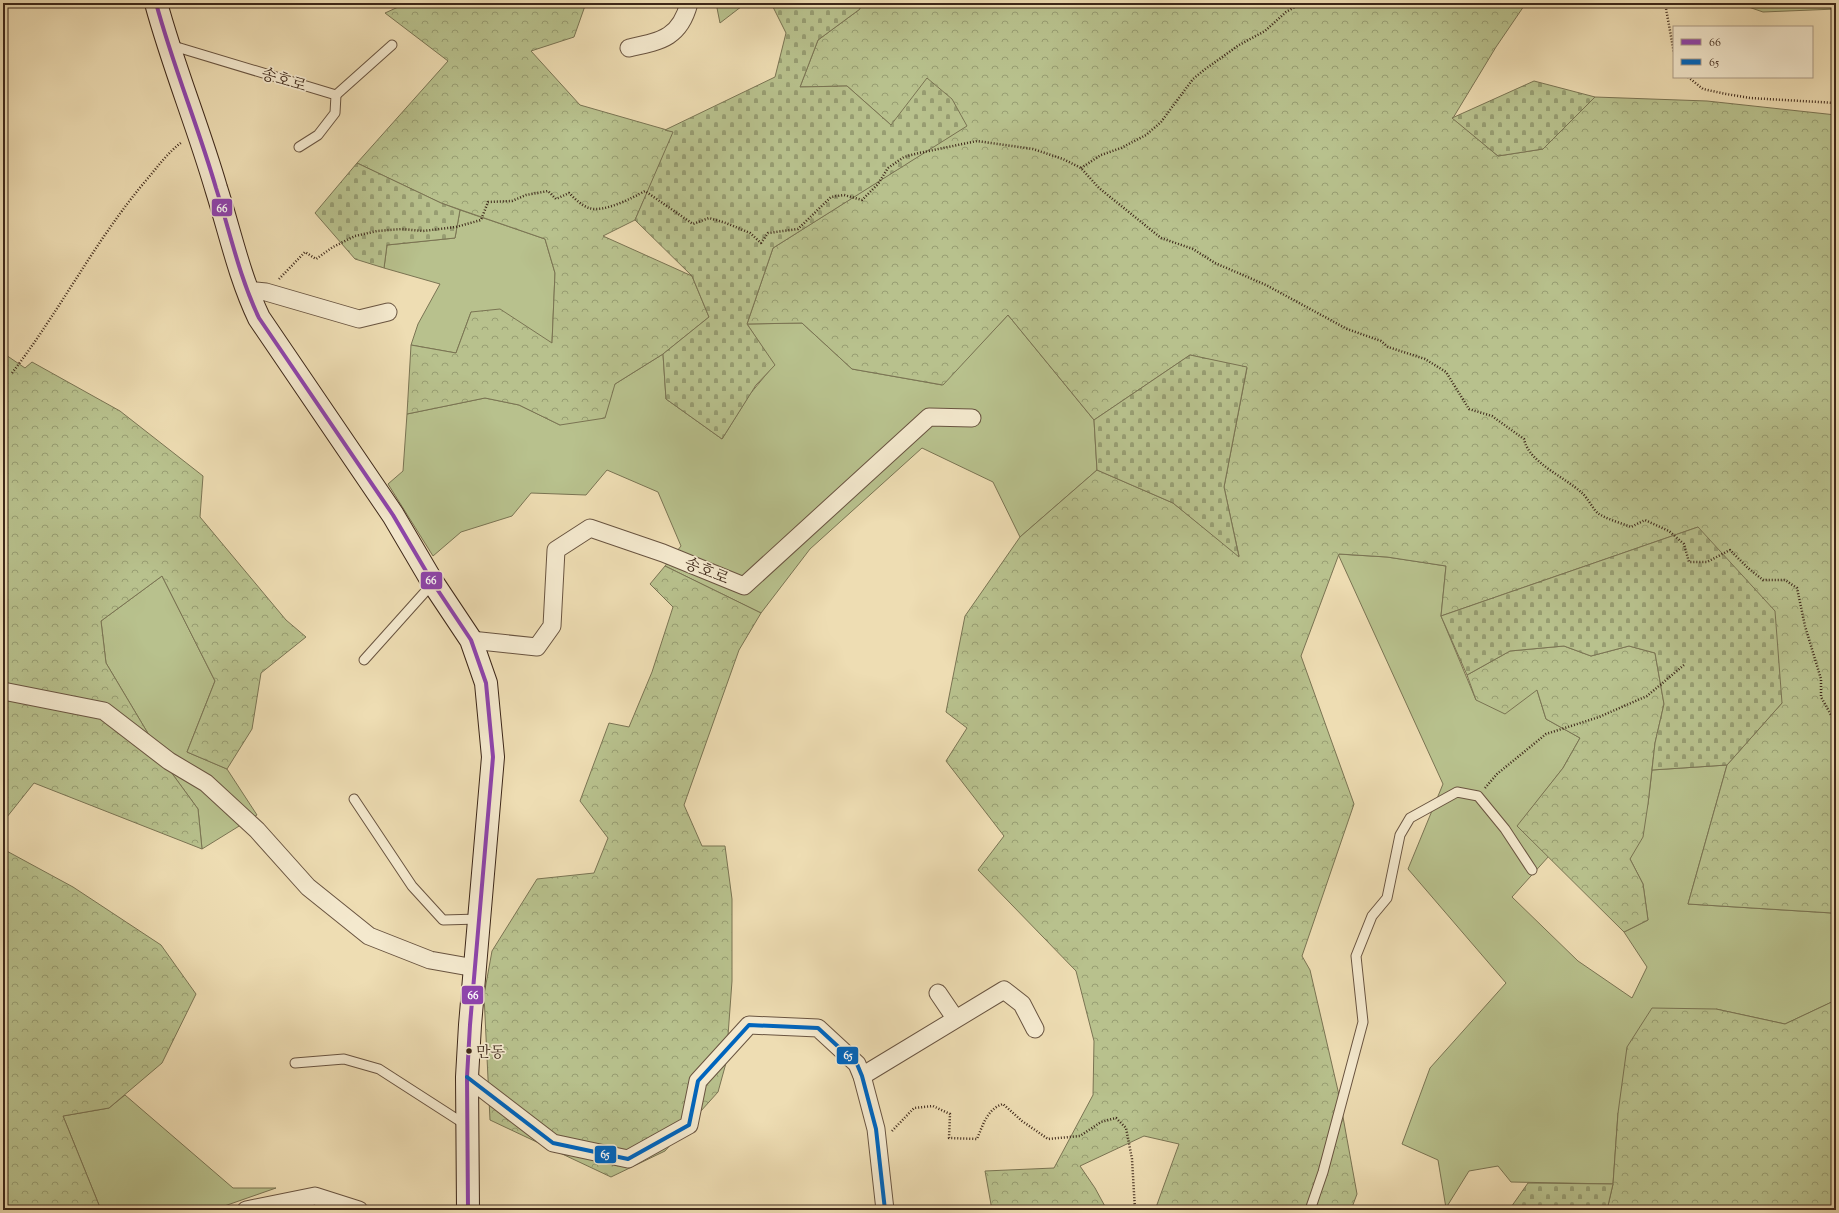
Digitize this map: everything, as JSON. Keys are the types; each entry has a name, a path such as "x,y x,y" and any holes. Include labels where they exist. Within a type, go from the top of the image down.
{"main road":[{"path":"156,3 167,44 198,131 216,188 234,252 256,291 258,318 393,515 433,583 471,640 486,684 493,757 467,1077 468,1210"}],"street":[{"path":"629,48 659,42 677,29 685,18 689,3"},
{"path":"256,291 359,319 388,312"},
{"name":"송호로","path":"471,640 537,647 552,626 556,550 590,528 663,553 744,586 929,417 972,418"},
{"path":"3,691 104,711 169,761 206,782 257,830 308,887 368,936 430,960 475,968"},
{"path":"862,1076 955,1018 1004,990 1022,1004 1035,1029"},
{"path":"938,993 955,1018"},
{"path":"467,1077 552,1143 628,1159 690,1125 698,1081 749,1024 818,1028 857,1064 862,1076 876,1129 885,1210"},
{"path":"246,1210 315,1196 359,1210"}],"lane":[{"name":"송호로","path":"167,44 336,95"},
{"path":"299,147 318,135 335,113 336,95 392,45"},
{"path":"364,660 433,583"},
{"path":"1310,1210 1323,1172 1363,1022 1356,956 1372,916 1387,898 1400,835 1410,818 1457,792 1478,796 1504,829 1532,870"},
{"path":"354,799 412,886 443,920 479,919"},
{"path":"295,1062 344,1059 379,1069 468,1125"}],"path":[{"path":"1081,168 1101,155 1121,148 1146,135 1161,122 1193,79 1239,45 1265,31 1286,12 1302,3"},
{"path":"1665,3 1673,47"},
{"path":"1689,78 1703,89 1732,95 1750,98 1836,103"},
{"path":"12,373 34,345 73,282 126,204 172,149 198,131"},
{"path":"256,291 305,252 316,259 355,236 377,231 402,229 423,231 456,227 481,220 488,202 512,201 526,195 548,191 556,198 569,193 589,208 608,207 624,202 645,191 693,224 709,218 750,233 761,243 768,233 798,229 830,197 844,195 862,200 878,184 888,168 904,157 977,141 1033,149 1064,159 1081,168 1099,188 1161,238 1193,249 1215,263 1266,285 1347,330 1381,341 1388,346 1425,359 1446,372 1469,409 1492,416 1524,439 1526,447 1539,461 1574,485 1588,499 1598,513 1631,527 1645,520 1669,531 1684,544 1689,562 1707,562 1730,550 1748,568 1764,580 1784,580 1797,588 1805,626 1821,678 1821,697 1836,724"},
{"path":"1478,796 1498,774 1546,734 1598,718 1647,696 1684,665"},
{"path":"876,1129 891,1132 914,1108 933,1106 950,1114 949,1138 977,1139 990,1111 996,1106 1003,1104 1022,1121 1048,1139 1080,1136 1101,1122 1116,1118 1126,1128 1132,1159 1135,1210"}],"green space":[{"path":"407,3 586,3 574,37 531,51 580,105 674,132 635,220 603,236 692,276 709,317 663,354 615,384 605,418 560,425 519,405 485,398 407,414 411,345 456,353 471,312 500,309 552,343 555,273 545,239 441,203 357,163 448,61 385,13"},
{"path":"716,3 746,3 720,23"},
{"path":"771,3 858,3 860,9 818,40 800,87 847,86 891,125 927,78 952,99 967,126 773,248 747,324 775,365 756,385 722,439 666,399 663,354 709,317 692,276 635,220 673,132 665,130 775,77 786,33"},
{"path":"858,3 1526,3 1496,47 1453,118 1498,156 1543,149 1595,97 1707,101 1836,115 1836,914 1688,904 1727,765 1782,703 1698,527 1441,616 1446,566 1387,557 1339,554 1301,656 1354,804 1302,956 1310,970 1339,1095 1357,1194 1351,1210 1155,1210 1179,1144 1144,1136 1080,1166 1095,1188 1107,1210 992,1210 985,1171 1054,1168 1093,1095 1094,1041 1076,971 978,870 1004,836 946,761 967,728 946,712 965,616 1020,537 1097,470 1173,503 1239,556 1224,487 1247,368 1190,355 1094,420 1008,315 943,385 852,369 802,323 747,324 773,248 966,126 891,125 847,86 800,87 818,40 860,9"},
{"path":"1737,3 1836,3 1836,9 1763,12"},
{"path":"1534,81 1595,97 1543,149 1498,156 1452,118"},
{"path":"357,163 441,203 460,210 455,238 387,245 384,268 355,259 315,213"},
{"path":"460,210 545,239 555,273 552,343 471,312 456,353 411,345 418,324 440,284 384,268 387,245 455,238"},
{"path":"1008,315 1094,420 1097,470 1020,537 993,482 922,448 810,549 761,613 665,566 681,546 658,492 607,470 586,495 531,493 512,516 461,532 433,556 388,484 403,471 407,414 485,398 519,405 560,425 615,384 663,354 666,399 722,439 750,394 774,365 747,324 802,323 852,369 942,385"},
{"path":"3,353 25,368 32,362 120,411 203,476 200,517 286,620 306,637 261,673 252,729 227,769 187,752 215,681 162,576 101,621 106,663 171,772 198,809 202,849 34,783 3,822"},
{"path":"1190,355 1247,367 1224,487 1239,557 1173,503 1097,470 1094,420"},
{"path":"1698,527 1775,611 1782,703 1727,765 1652,770 1655,743 1664,704 1655,653 1629,646 1591,656 1564,646 1510,651 1467,675 1441,616"},
{"path":"1338,554 1387,557 1446,566 1441,616 1476,700 1537,690 1546,719 1580,738 1563,768 1518,826 1549,856 1512,897 1578,961 1632,998 1647,967 1624,932 1648,920 1643,884 1630,859 1648,804 1652,770 1727,765 1688,904 1836,914 1836,1000 1785,1024 1716,1009 1618,1113 1613,1184 1511,1182 1498,1166 1469,1171 1446,1208 1438,1160 1402,1144 1430,1068 1506,983 1408,869 1443,784"},
{"path":"665,566 761,613 739,650 684,805 702,846 725,846 732,899 732,981 726,1063 718,1092 665,1151 611,1177 490,1120 484,995 492,951 537,879 594,873 608,838 580,801 609,723 629,727 652,672 673,607 650,584"},
{"path":"162,576 215,681 187,752 227,769 257,815 202,849 198,809 171,772 106,663 101,621"},
{"path":"1564,646 1591,656 1629,646 1655,653 1664,704 1655,743 1643,837 1630,859 1643,884 1648,920 1624,932 1517,826 1563,768 1580,738 1546,719 1537,690 1505,714 1476,700 1467,675 1510,651"},
{"path":"3,849 73,887 161,945 196,994 162,1063 109,1108 63,1116 101,1210 3,1210"},
{"path":"1836,1000 1836,1210 1607,1210 1613,1184 1618,1113 1627,1047 1652,1008 1716,1009 1785,1024"},
{"path":"125,1095 233,1188 276,1188 213,1210 101,1210 63,1116 109,1108"},
{"path":"1528,1183 1613,1184 1607,1210 1509,1210"}],"transit line":[{"name":"66","path":"156,3 170,50 209,165 240,270 259,318 393,515 433,583 471,640 486,683 493,757 470,1025 467,1077 468,1210"},
{"name":"65","path":"467,1077 553,1143 628,1159 689,1125 698,1081 749,1025 818,1028 857,1064 862,1076 876,1129 885,1210"}],"place":[{"name":"만동","path":"469,1051"}]}
